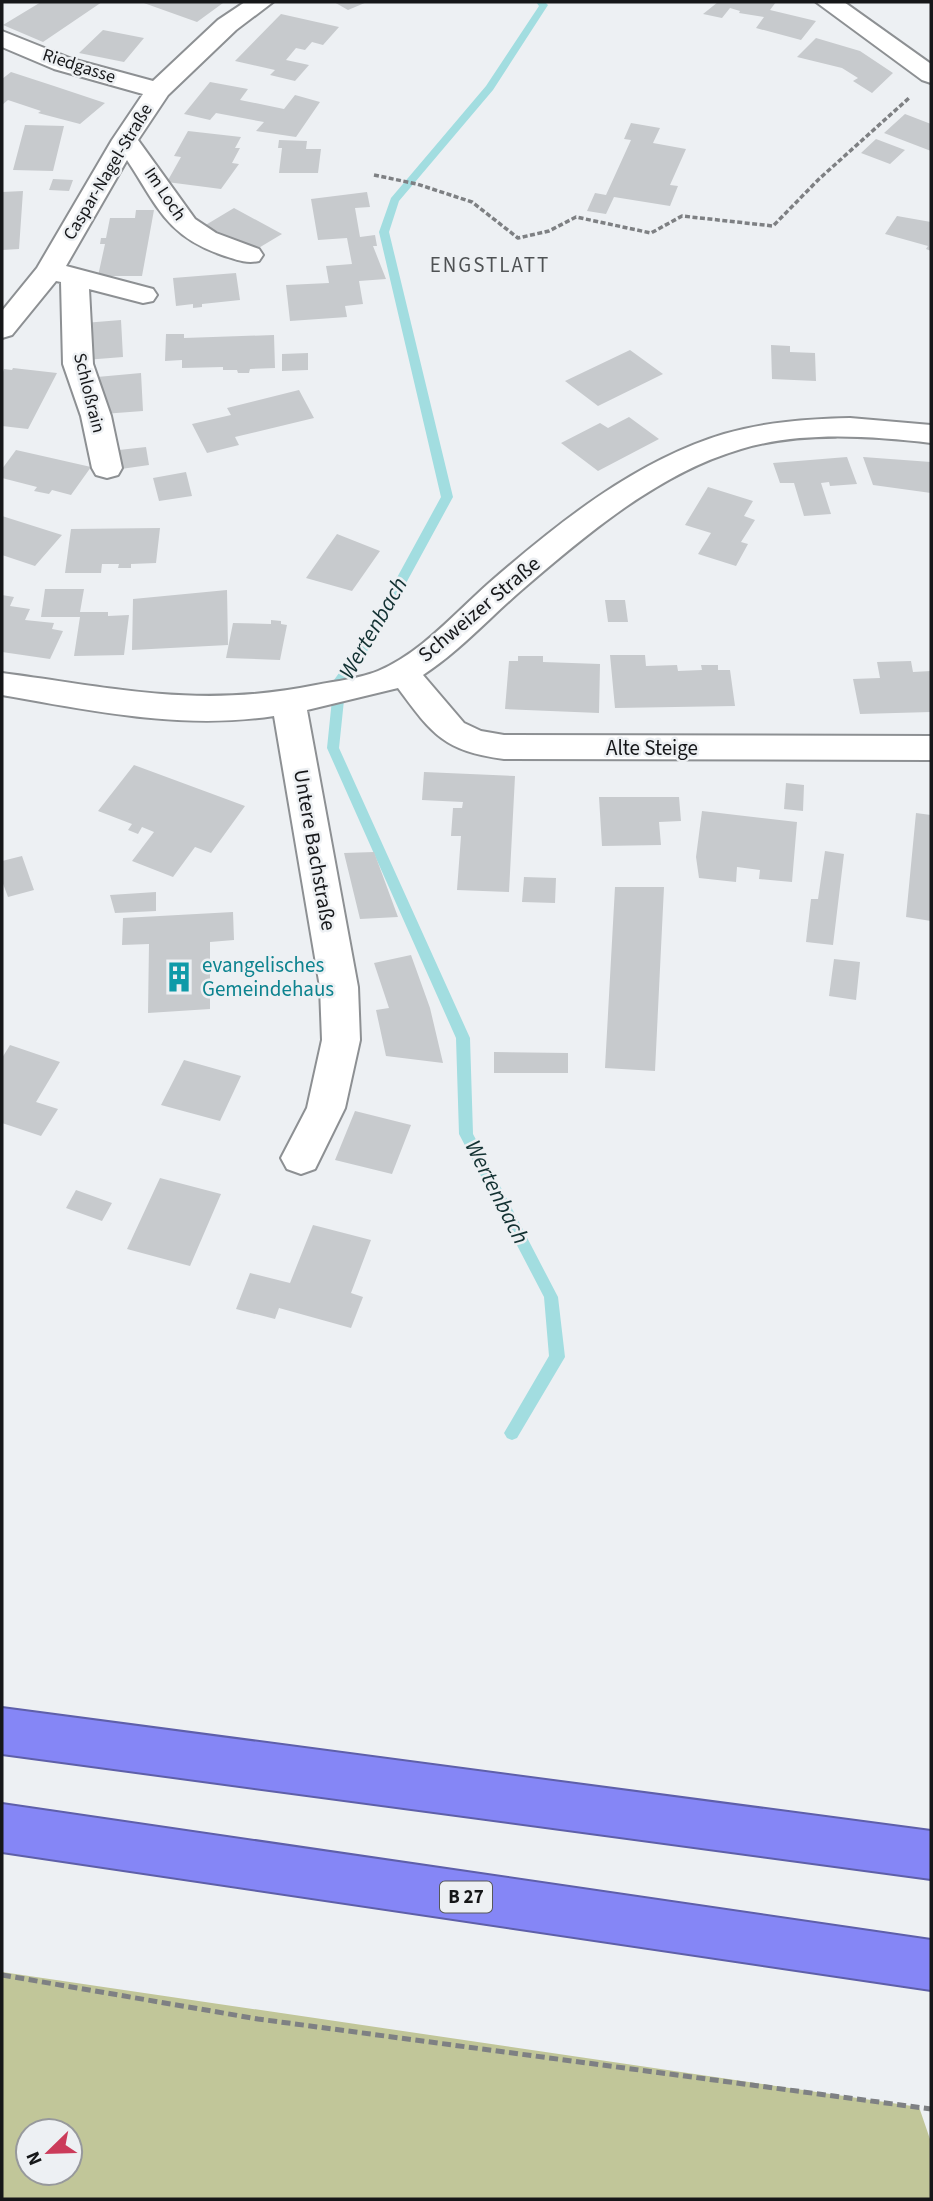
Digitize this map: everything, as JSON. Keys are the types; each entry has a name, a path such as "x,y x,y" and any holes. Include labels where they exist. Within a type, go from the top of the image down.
{"highway":[{"path":"2,1731 931,1855"},
{"name":"B 27","path":"2,1828 931,1965"}],"street":[{"name":"Caspar-Nagel-Straße","path":"2,328 62,273 125,140 158,90 227,25 261,2"},
{"path":"828,2 926,65"},
{"name":"Riedgasse","path":"2,38 64,64 158,90"},
{"name":"Im Loch","path":"125,140 191,232 249,255"},
{"path":"62,273 143,295"},
{"name":"Schloßrain","path":"62,273 74,312 78,364 96,416 107,468"},
{"name":"Schweizer Straße","path":"2,684 135,705 225,709 289,703 362,687 403,672 462,626 549,550 597,514 662,471 713,447 766,435 828,429 873,428 931,434"},
{"name":"Alte Steige","path":"403,672 451,730 469,739 498,746 931,748"},
{"name":"Untere Bachstraße","path":"289,703 339,987 341,1040 326,1108 302,1158"}],"path":[{"path":"374,175 417,184 472,202 518,238 549,231 576,217 651,233 682,216 773,226 819,179 912,95"},
{"path":"2,1975 258,2019 931,2109"}],"green space":[{"path":"2,1972 919,2107 931,2142 931,2199 2,2199"}],"building":[{"path":"41,2 102,2 43,42 3,25"},
{"path":"141,2 218,2 223,3 197,22"},
{"path":"334,2 367,2 348,10"},
{"path":"718,2 776,2 770,10 816,21 801,40 756,28 764,17 739,13 740,11 730,8 722,18 703,14"},
{"path":"281,14 339,27 323,45 312,42 305,50 296,48 286,60 309,65 295,81 270,75 275,70 235,61"},
{"path":"103,30 144,38 124,62 79,53"},
{"path":"816,38 860,51 893,73 872,93 853,81 858,78 842,68 797,57"},
{"path":"11,72 105,103 80,124 38,113 41,111 8,100 2,105 2,79"},
{"path":"210,82 248,89 240,100 284,109 295,95 320,102 296,137 256,131 264,122 216,113 210,120 184,114"},
{"path":"905,114 931,124 931,151 884,133"},
{"path":"631,123 660,128 653,143 686,149 670,185 678,186 670,206 614,197 606,214 587,211 595,193 606,195 631,140 624,139"},
{"path":"25,125 64,126 53,171 13,170"},
{"path":"188,131 241,137 235,148 240,148 232,163 239,164 221,189 167,182 181,157 174,156"},
{"path":"876,139 905,150 890,164 861,153"},
{"path":"279,140 307,141 306,149 321,149 318,173 279,173 282,148 278,148"},
{"path":"53,179 73,180 69,191 49,190"},
{"path":"23,191 19,249 2,250 2,192"},
{"path":"367,192 370,207 355,208 360,237 375,235 377,246 373,246 386,279 359,281 363,304 345,306 347,317 290,321 286,285 329,283 326,266 352,264 347,238 318,240 311,199"},
{"path":"234,208 282,234 252,252 211,235 216,232 204,226"},
{"path":"136,210 154,210 142,276 98,276 105,244 100,244 101,238 106,238 110,218 135,218"},
{"path":"897,216 931,222 931,251 926,249 928,246 885,234"},
{"path":"236,273 240,300 202,304 202,307 193,308 193,304 176,306 173,278"},
{"path":"121,320 123,357 85,360 84,323"},
{"path":"166,334 184,334 184,338 274,335 275,368 250,369 249,373 238,373 237,370 223,370 223,367 182,368 182,360 165,361"},
{"path":"771,345 790,346 790,352 815,353 816,381 772,379"},
{"path":"630,350 663,374 598,406 565,381"},
{"path":"308,353 308,370 282,371 282,354"},
{"path":"4,369 57,373 28,429 2,426 2,375"},
{"path":"141,373 143,411 103,414 102,389 97,389 97,377"},
{"path":"299,390 314,418 235,437 239,445 207,453 192,424 231,415 227,408"},
{"path":"629,417 659,439 598,471 561,443 600,423 608,428"},
{"path":"146,447 149,465 121,469 119,450"},
{"path":"16,450 91,467 71,495 52,490 49,494 34,491 37,487 2,478 2,469"},
{"path":"847,457 857,484 830,486 829,482 821,483 831,514 804,516 794,483 780,483 773,463"},
{"path":"863,457 931,462 931,493 873,485"},
{"path":"186,472 192,496 159,501 153,478"},
{"path":"708,487 753,501 744,516 755,520 741,542 748,544 736,566 698,554 711,533 685,525"},
{"path":"2,516 62,535 35,566 2,555"},
{"path":"160,528 156,563 131,564 131,568 118,568 119,564 102,564 101,573 65,573 71,529"},
{"path":"337,534 380,551 352,591 306,578"},
{"path":"45,589 84,589 80,612 108,612 108,616 129,615 124,655 74,656 80,617 41,617"},
{"path":"227,590 228,645 132,650 133,599"},
{"path":"2,595 14,597 10,606 30,609 25,620 54,623 52,629 63,631 50,659 2,652"},
{"path":"605,600 625,600 628,622 608,622"},
{"path":"271,620 287,625 280,660 226,658 233,623 271,624"},
{"path":"610,655 645,655 646,666 677,665 678,671 702,670 701,665 718,665 718,670 730,670 735,706 615,708"},
{"path":"518,656 543,656 543,662 600,664 599,713 505,709 509,661 518,661"},
{"path":"911,661 913,672 931,671 931,712 860,714 853,679 880,678 877,662"},
{"path":"134,765 245,806 211,853 195,847 173,877 132,861 154,832 142,827 138,834 128,830 132,824 98,811"},
{"path":"424,772 515,776 509,892 457,890 461,836 451,836 453,808 462,808 463,802 422,800"},
{"path":"786,783 804,785 803,811 784,809"},
{"path":"599,797 679,797 681,821 659,822 661,845 602,846"},
{"path":"702,811 797,822 792,882 759,879 760,870 737,867 736,882 699,878 696,857"},
{"path":"916,813 931,815 931,921 906,917"},
{"path":"825,851 844,854 833,945 806,942 811,899 818,899"},
{"path":"374,852 398,917 360,919 344,853"},
{"path":"22,856 34,890 8,897 2,881 2,861"},
{"path":"524,877 556,878 555,903 522,902"},
{"path":"615,887 664,887 655,1071 605,1068"},
{"path":"156,892 156,911 115,913 110,895"},
{"name":"evangelisches Gemeindehaus","path":"233,912 234,940 210,942 210,1009 148,1013 149,944 122,945 123,918"},
{"path":"411,955 430,1008 443,1063 386,1056 376,1010 389,1008 374,963"},
{"path":"834,959 860,962 856,1000 829,996"},
{"path":"10,1045 60,1062 36,1102 58,1109 41,1136 2,1123 2,1058"},
{"path":"494,1052 568,1053 568,1073 494,1073"},
{"path":"184,1060 241,1076 220,1121 161,1105"},
{"path":"355,1111 411,1125 392,1174 335,1160"},
{"path":"160,1178 221,1194 190,1266 127,1249"},
{"path":"76,1190 112,1203 102,1221 66,1208"},
{"path":"313,1225 371,1240 351,1293 363,1297 351,1328 279,1308 275,1319 236,1309 250,1273 290,1283"}],"waterway":[{"name":"Wertenbach","path":"512,1433 557,1357 551,1297 466,1134 463,1038 333,748 340,680 369,640 447,497 384,232 394,200 490,88 544,5 540,2"}],"place":[{"name":"evangelisches Gemeindehaus","path":"179,977"}],"district":[{"name":"ENGSTLATT","path":"490,265"}]}
